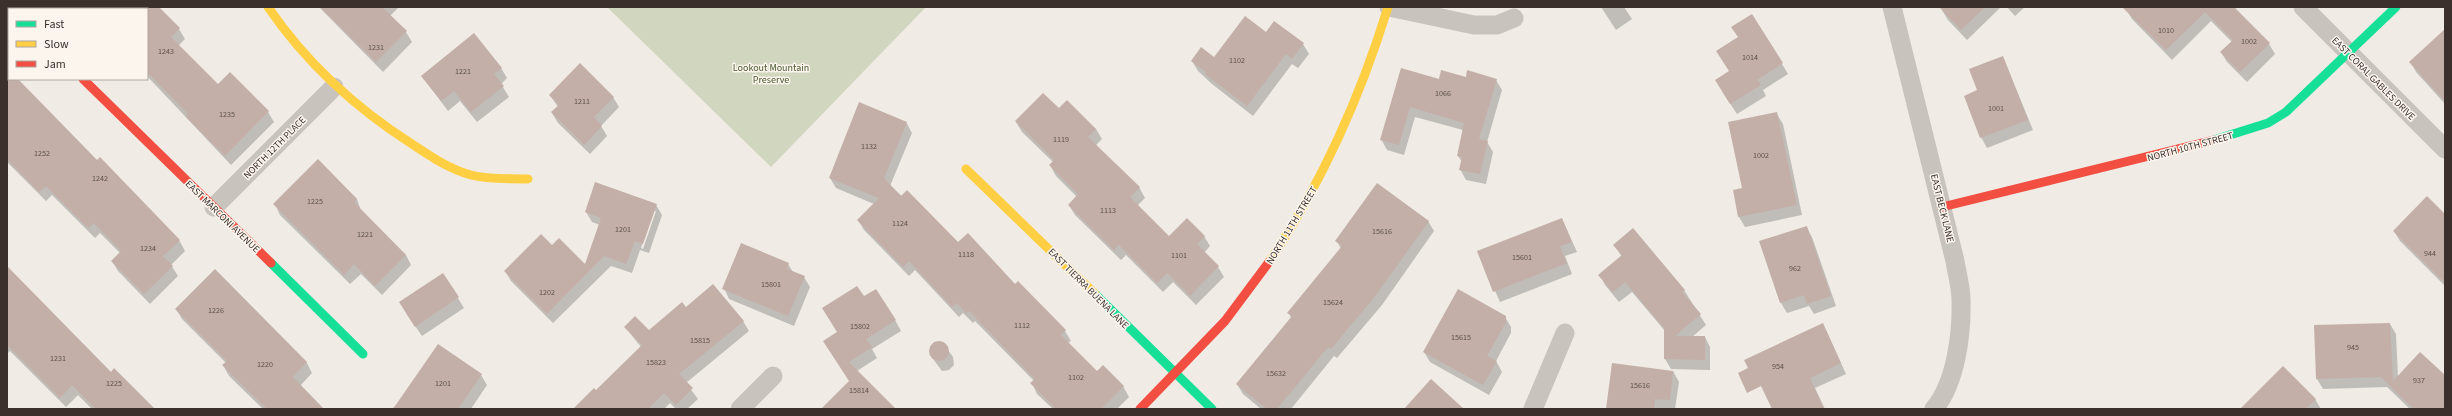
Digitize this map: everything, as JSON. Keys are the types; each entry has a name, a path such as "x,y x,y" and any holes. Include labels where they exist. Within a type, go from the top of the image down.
{"street":[{"path":"268,7 296,46 334,87 397,135 434,158 466,173 499,178 528,179"},
{"path":"1388,7 1474,25 1497,25 1514,18"},
{"name":"NORTH 11TH STREET","path":"1140,409 1199,350 1235,309 1269,262 1304,208 1365,82 1388,7"},
{"name":"EAST BECK LANE","path":"1892,7 1955,261 1961,299 1960,329 1952,374 1934,409"},
{"name":"EAST CORAL GABLES DRIVE","path":"2303,7 2445,148"},
{"name":"NORTH 10TH STREET","path":"1942,207 2150,157 2238,134 2268,123 2286,112 2304,97 2396,7"},
{"name":"EAST MARCONI AVENUE","path":"84,80 363,354"},
{"name":"NORTH 12TH PLACE","path":"214,207 334,87"},
{"name":"EAST TIERRA BUENA LANE","path":"966,169 1212,409"},
{"path":"1533,409 1565,333"},
{"path":"740,409 773,376"}],"green space":[{"name":"Lookout Mountain Preserve","path":"607,7 926,7 771,167"}],"building":[{"path":"159,7 180,28 171,37 218,84 230,72 269,111 225,156 186,117 188,114 148,73 147,8"},
{"path":"320,7 382,7 407,31 376,62"},
{"path":"1939,7 1985,7 1961,30"},
{"path":"2122,7 2234,7 2270,43 2240,72 2220,52 2233,40 2205,12 2166,50"},
{"path":"1752,14 1783,63 1757,80 1761,85 1730,104 1715,80 1729,71 1716,51 1738,37 1731,27"},
{"path":"1245,16 1266,32 1274,21 1304,43 1292,59 1286,54 1247,106 1205,74 1206,72 1191,61 1201,47 1214,57"},
{"path":"2445,29 2445,101 2409,62"},
{"path":"474,33 502,68 494,74 504,86 471,112 454,91 441,101 421,76"},
{"path":"2003,56 2028,120 1980,138 1964,96 1977,90 1969,69"},
{"path":"580,63 614,97 594,117 602,126 584,145 551,112 559,105 549,95"},
{"path":"1401,68 1439,79 1441,70 1466,77 1467,70 1497,79 1479,139 1488,141 1480,174 1459,170 1462,157 1457,156 1464,123 1410,107 1399,145 1380,140"},
{"path":"8,79 19,80 97,160 100,157 180,240 163,256 173,266 144,294 111,261 121,251 94,223 88,228 46,186 39,192 7,159"},
{"path":"1043,93 1059,108 1067,100 1096,129 1088,137 1140,187 1130,197 1169,236 1187,218 1205,236 1197,244 1219,266 1190,296 1167,273 1157,283 1119,245 1114,250 1068,205 1078,194 1049,165 1054,160 1015,121"},
{"path":"859,102 907,122 884,178 901,196 907,190 958,242 968,233 1015,284 1018,281 1066,330 1061,335 1097,371 1103,365 1124,386 1101,409 1056,409 1030,383 1035,379 969,311 966,313 957,303 952,307 909,261 903,267 857,220 879,198 829,178"},
{"path":"1777,112 1797,205 1738,217 1733,190 1742,188 1728,122"},
{"path":"318,159 357,199 354,202 406,255 375,286 354,264 344,275 273,204"},
{"path":"595,182 657,204 643,244 635,241 626,264 604,256 547,314 504,271 541,234 552,245 559,238 585,264 601,218 585,212"},
{"path":"1377,183 1429,221 1376,295 1331,349 1328,347 1277,409 1267,409 1236,384 1292,316 1287,313 1342,246 1335,241"},
{"path":"2427,196 2445,214 2445,283 2393,231"},
{"path":"1562,218 1572,242 1560,246 1567,263 1493,292 1477,251"},
{"path":"1807,226 1831,296 1807,304 1804,295 1780,303 1759,241"},
{"path":"1633,228 1685,290 1682,292 1701,314 1675,336 1705,336 1705,360 1664,359 1664,328 1625,282 1613,292 1598,275 1622,255 1613,245"},
{"path":"741,243 789,263 787,269 805,276 788,316 722,289"},
{"path":"7,266 111,372 114,368 155,409 96,409 72,385 60,398 7,345"},
{"path":"215,269 307,362 293,377 324,409 267,409 222,365 227,361 175,309"},
{"path":"443,273 459,297 415,327 399,302"},
{"path":"713,284 744,321 679,374 693,388 676,405 664,393 648,409 573,409 594,388 596,390 642,345 624,327 635,316 649,330 682,302 686,307"},
{"path":"857,286 864,296 876,289 896,320 866,339 872,347 849,362 896,409 821,409 849,381 823,341 837,332 822,308"},
{"path":"1458,289 1506,316 1506,322 1487,356 1497,361 1483,385 1423,352"},
{"path":"1823,323 1841,363 1810,378 1824,409 1772,409 1761,386 1747,393 1738,373 1748,368 1744,360"},
{"path":"2390,323 2393,381 2420,352 2445,375 2445,409 2414,409 2381,377 2316,379 2314,325"},
{"path":"939,341 946,344 949,351 946,358 939,361 932,358 929,351 932,344"},
{"path":"438,344 482,374 458,409 393,409"},
{"path":"1612,363 1673,371 1670,400 1655,399 1654,409 1606,409"},
{"path":"2283,366 2316,399 2305,409 2240,409"},
{"path":"1431,379 1464,409 1404,409"}],"traffic: fast":[{"path":"2214,140 2268,123 2286,112 2396,7"},
{"path":"271,263 363,354"},
{"path":"1095,294 1212,409"}],"traffic: slow":[{"path":"268,7 283,28 315,66 333,83 371,115 419,149 447,166 478,177 528,179"},
{"path":"1269,262 1306,202 1338,139 1365,74 1388,7"},
{"path":"966,169 1095,294"}],"traffic: jam":[{"path":"84,80 271,263"},
{"path":"1942,207 2214,140"},
{"path":"1140,409 1225,321 1269,262"}]}
